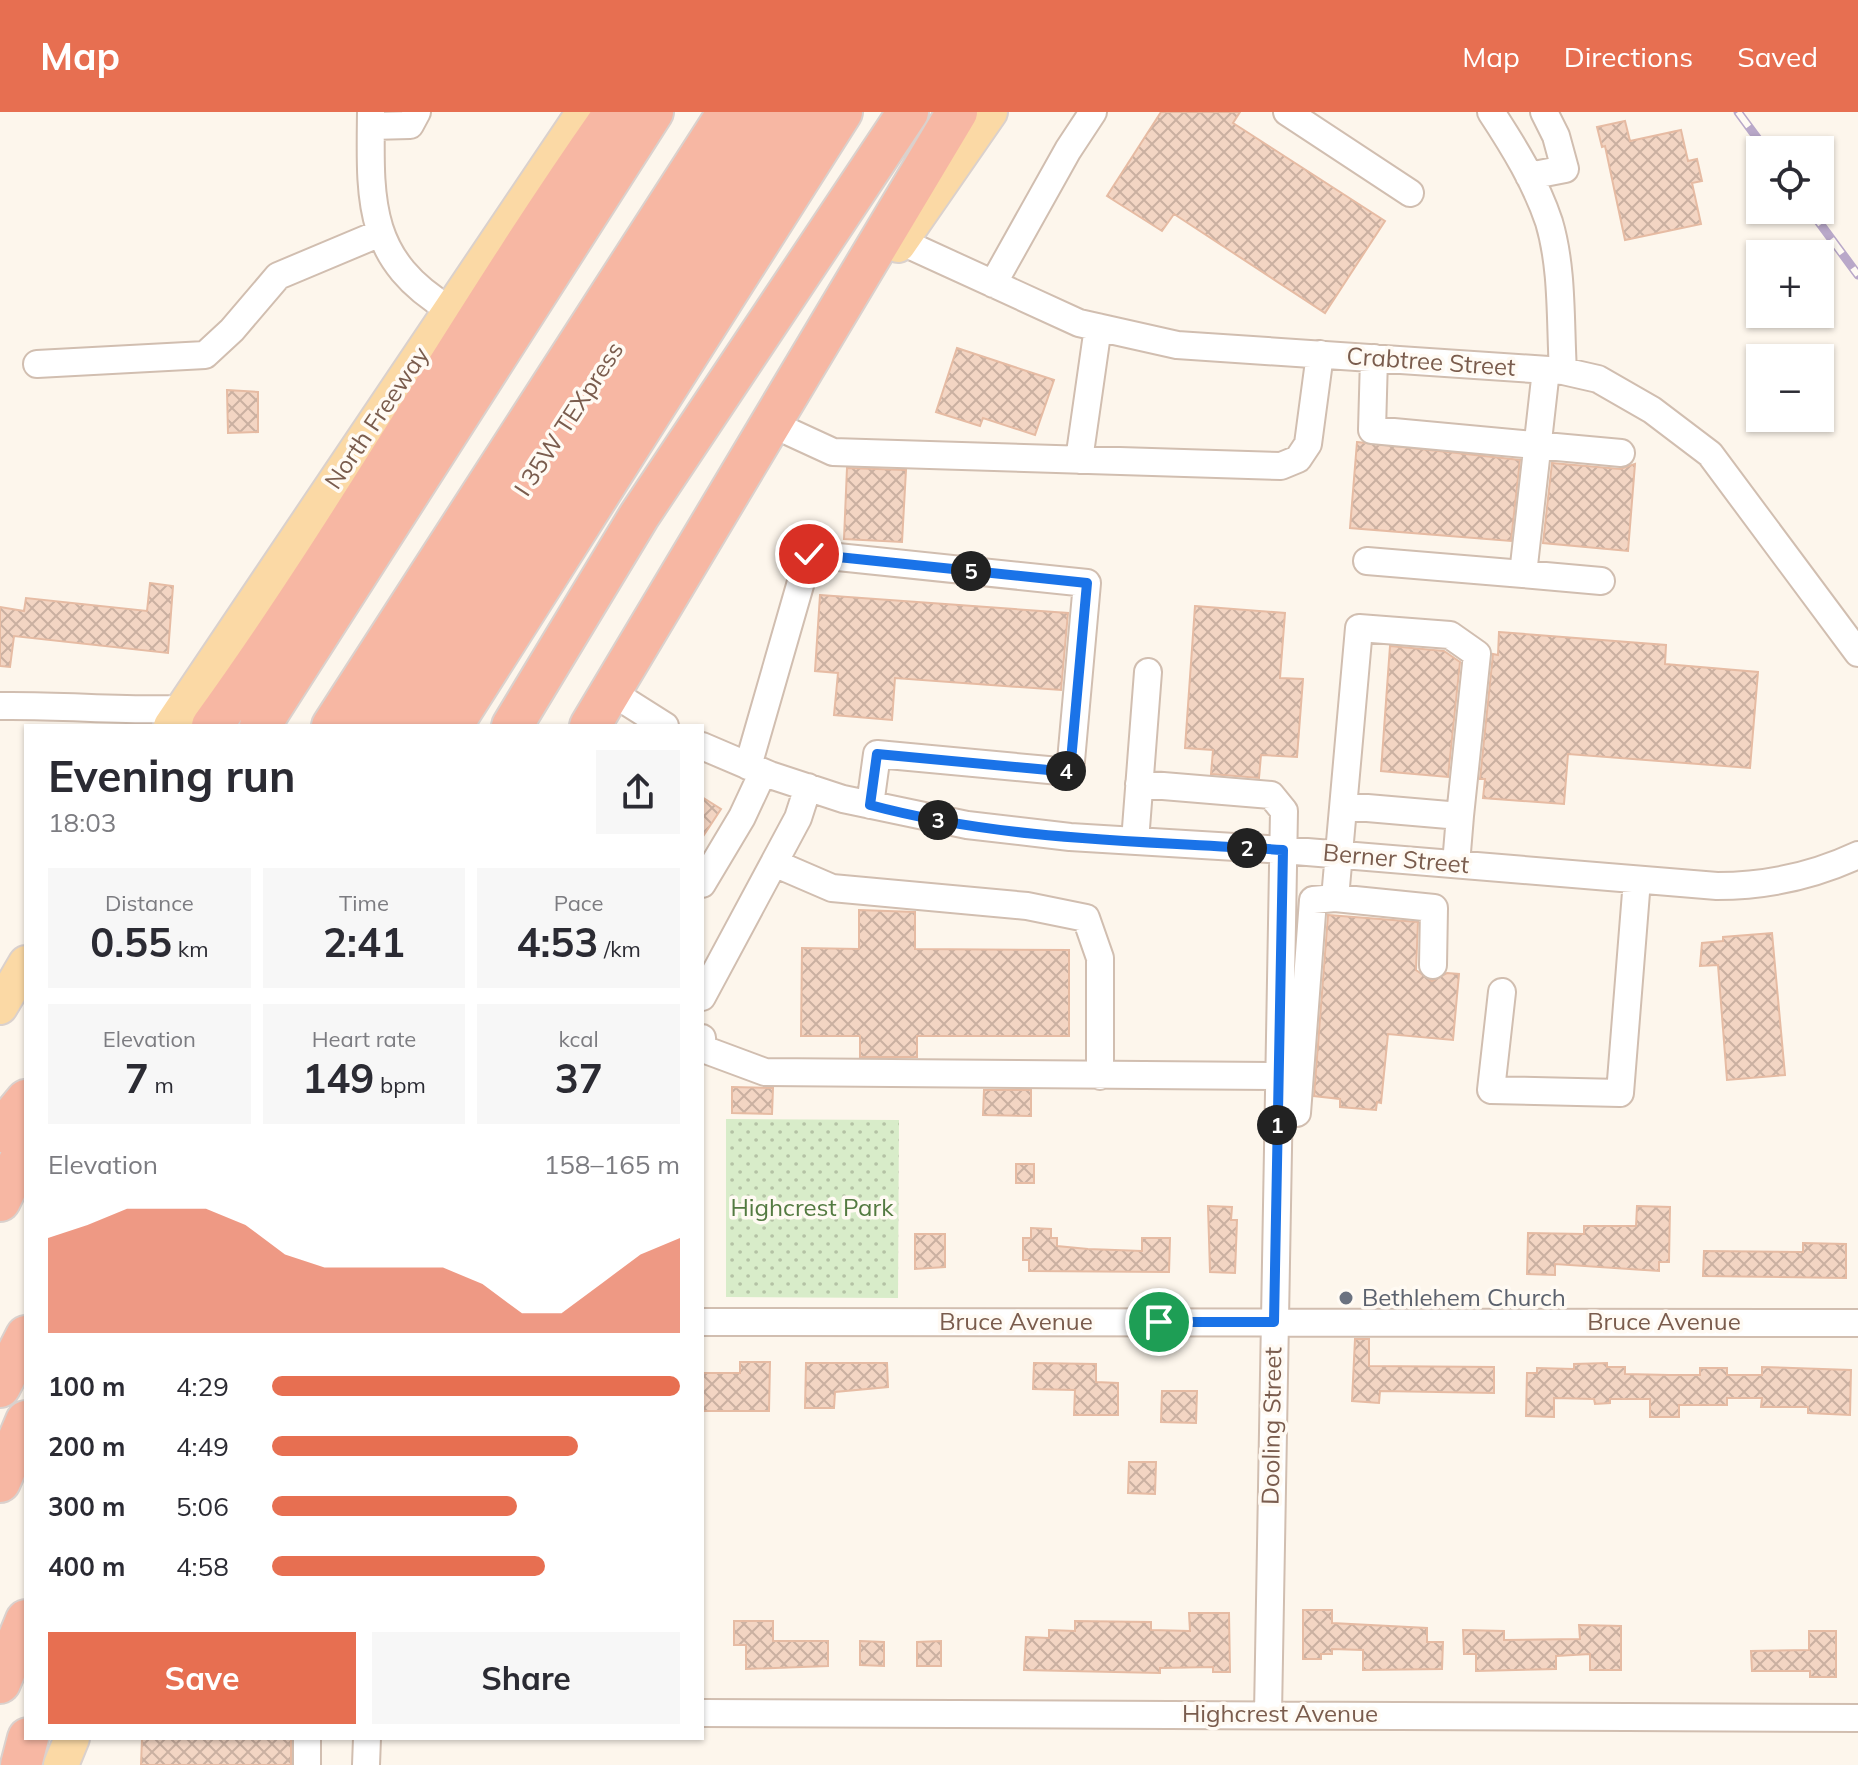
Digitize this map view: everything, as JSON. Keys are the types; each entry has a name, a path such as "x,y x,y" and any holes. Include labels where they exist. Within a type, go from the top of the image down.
{"highway":[{"path":"189,720 279,633 461,345 615,112"},
{"path":"261,724 653,112"},
{"path":"333,724 728,112"},
{"name":"I 35W TEXpress","path":"372,724 767,112"},
{"name":"I 35W TEXpress","path":"411,724 804,112"},
{"path":"453,724 842,112"},
{"path":"513,724 639,516 908,112"},
{"path":"594,724 957,112"},
{"path":"0,1132 24,1102"},
{"path":"0,1201 24,1151"},
{"path":"0,1387 24,1340"},
{"path":"0,1482 24,1426"},
{"path":"0,1683 24,1625"},
{"path":"21,1765 27,1740"}],"main road":[{"name":"North Freeway","path":"189,720 449,309 584,112"},
{"path":"594,724 616,695 900,241 990,112"},
{"path":"0,1007 24,966"},
{"path":"61,1765 71,1740"}],"street":[{"path":"417,112 410,125 371,119 371,178 378,234 405,274 425,294 449,309"},
{"path":"993,284 1068,150 1093,112"},
{"path":"1287,112 1410,193"},
{"path":"1491,112 1529,176 1549,222 1556,256 1554,370 1537,445 1523,574"},
{"path":"1529,176 1565,169 1556,136 1544,112"},
{"path":"37,364 205,355 232,330 278,276 378,234"},
{"name":"Crabtree Street","path":"900,241 1079,323 1177,345 1554,370 1598,379 1652,410 1710,454 1858,653"},
{"path":"1079,460 1098,327"},
{"path":"783,429 833,452 1281,466 1298,459 1308,444 1320,354"},
{"path":"1374,358 1372,430 1621,453"},
{"path":"704,881 742,817 809,554 1087,583 1070,772 877,754 870,805"},
{"path":"1367,561 1601,581"},
{"path":"1335,898 1359,628 1450,635 1477,654 1460,816 1434,908 1433,965"},
{"path":"1135,841 1148,672"},
{"path":"616,695 659,724"},
{"path":"1,707 75,706 122,719 189,720"},
{"name":"Berner Street","path":"704,747 756,769 870,805 967,825 1135,841 1751,886 1810,875 1858,855"},
{"name":"Dooling Street","path":"1139,784 1271,795 1284,811 1268,1714"},
{"path":"704,993 798,818 808,787"},
{"path":"1344,806 1460,816"},
{"path":"1376,902 1379,858"},
{"path":"774,863 832,888 1027,906 1086,918 1100,958 1100,1076"},
{"path":"1502,992 1491,1090 1620,1093 1637,880"},
{"path":"1297,1113 1313,900 1335,898 1434,908"},
{"path":"704,1050 765,1072 1278,1076"},
{"name":"Bruce Avenue","path":"704,1322 1858,1323"},
{"name":"Highcrest Avenue","path":"704,1713 1858,1718"},
{"path":"307,1740 307,1765"},
{"path":"366,1765 367,1740"}],"green space":[{"name":"Highcrest Park","path":"726,1119 899,1120 898,1298 726,1297"}],"building":[{"path":"1161,112 1240,112 1233,123 1385,221 1325,313 1174,214 1162,231 1107,196"},
{"path":"1625,121 1630,141 1681,130 1688,161 1697,159 1702,181 1692,183 1701,224 1625,240 1605,146 1602,147 1597,127"},
{"path":"957,348 1054,380 1035,435 983,418 980,426 936,412"},
{"path":"227,390 258,392 258,432 228,433"},
{"path":"1357,442 1520,460 1511,541 1350,528"},
{"path":"1552,463 1620,469 1635,464 1628,551 1543,543"},
{"path":"847,468 906,470 902,542 844,539"},
{"path":"150,583 173,586 168,653 14,636 10,667 0,666 0,607 24,611 26,598 147,611"},
{"path":"820,595 1068,613 1061,690 895,678 892,720 834,715 838,673 815,671"},
{"path":"1195,606 1285,613 1280,678 1303,679 1297,757 1261,755 1259,778 1211,774 1213,750 1185,748"},
{"path":"1499,632 1666,645 1665,664 1758,672 1750,768 1568,754 1564,804 1483,798 1485,779 1480,779 1493,654 1498,655"},
{"path":"1390,646 1444,651 1460,662 1448,777 1381,771"},
{"path":"704,798 721,809 704,835"},
{"path":"859,910 915,912 915,949 1069,950 1069,1036 917,1036 917,1057 860,1057 860,1036 801,1036 802,948 859,949"},
{"path":"1328,915 1418,922 1416,970 1432,981 1447,973 1459,974 1453,1040 1388,1034 1381,1103 1377,1102 1376,1110 1340,1107 1340,1099 1314,1096"},
{"path":"1772,933 1785,1075 1727,1080 1718,965 1700,966 1702,943 1723,941 1723,937"},
{"path":"732,1087 773,1088 772,1114 732,1113"},
{"path":"984,1090 1031,1090 1031,1116 983,1115"},
{"path":"1016,1164 1034,1164 1034,1183 1016,1183"},
{"path":"1208,1206 1232,1207 1231,1220 1237,1220 1235,1273 1210,1272"},
{"path":"1637,1206 1670,1207 1669,1262 1659,1262 1659,1271 1555,1264 1555,1275 1527,1274 1528,1233 1584,1234 1584,1226 1636,1226"},
{"path":"1031,1228 1051,1229 1051,1238 1057,1238 1057,1246 1088,1249 1142,1251 1142,1238 1170,1238 1169,1272 1029,1271 1029,1260 1023,1260 1023,1238 1031,1238"},
{"path":"915,1234 945,1234 945,1267 915,1269"},
{"path":"1803,1243 1846,1244 1846,1278 1703,1276 1704,1251 1803,1252"},
{"path":"1355,1339 1369,1339 1369,1366 1494,1367 1494,1393 1380,1391 1379,1403 1352,1401"},
{"path":"740,1362 770,1362 769,1411 704,1411 704,1373 740,1373"},
{"path":"806,1363 887,1363 888,1387 835,1392 834,1408 805,1408"},
{"path":"1034,1363 1096,1364 1096,1382 1118,1383 1118,1415 1074,1415 1075,1390 1033,1389"},
{"path":"1607,1363 1607,1367 1625,1367 1625,1374 1700,1375 1700,1368 1727,1368 1727,1375 1762,1375 1762,1367 1851,1370 1850,1415 1808,1413 1808,1407 1761,1407 1762,1398 1727,1398 1727,1405 1679,1405 1679,1417 1650,1417 1650,1399 1610,1399 1610,1403 1595,1404 1594,1399 1554,1398 1554,1417 1526,1416 1527,1373 1537,1373 1537,1368 1574,1369 1574,1364"},
{"path":"1162,1391 1197,1391 1196,1423 1161,1422"},
{"path":"1129,1462 1156,1462 1155,1494 1128,1493"},
{"path":"1303,1610 1332,1610 1332,1623 1427,1628 1427,1642 1443,1642 1442,1669 1363,1670 1363,1650 1332,1649 1332,1654 1321,1654 1321,1659 1303,1659"},
{"path":"1189,1613 1229,1613 1230,1672 1213,1672 1213,1667 1160,1668 1160,1673 1024,1670 1026,1637 1049,1638 1049,1630 1075,1631 1075,1621 1151,1622 1151,1630 1190,1631"},
{"path":"734,1621 773,1621 773,1641 828,1641 828,1666 746,1669 746,1645 734,1645"},
{"path":"1579,1625 1621,1626 1621,1670 1590,1670 1590,1654 1556,1656 1556,1669 1476,1671 1476,1654 1464,1654 1463,1630 1504,1631 1504,1640 1580,1639"},
{"path":"1809,1631 1836,1631 1836,1677 1810,1677 1810,1671 1752,1671 1751,1651 1809,1650"},
{"path":"860,1641 884,1642 884,1666 860,1665"},
{"path":"941,1641 941,1666 917,1666 917,1642"},
{"path":"142,1740 291,1740 291,1765 141,1765"}],"railway":[{"path":"1738,112 1756,136"},
{"path":"1820,224 1858,275"}],"place":[{"name":"Bethlehem Church","path":"1346,1298"}],"route":[{"path":"809,554 1087,583 1070,772 877,754 870,805 967,825 1070,837 1283,850 1274,1322 1159,1322"}]}
